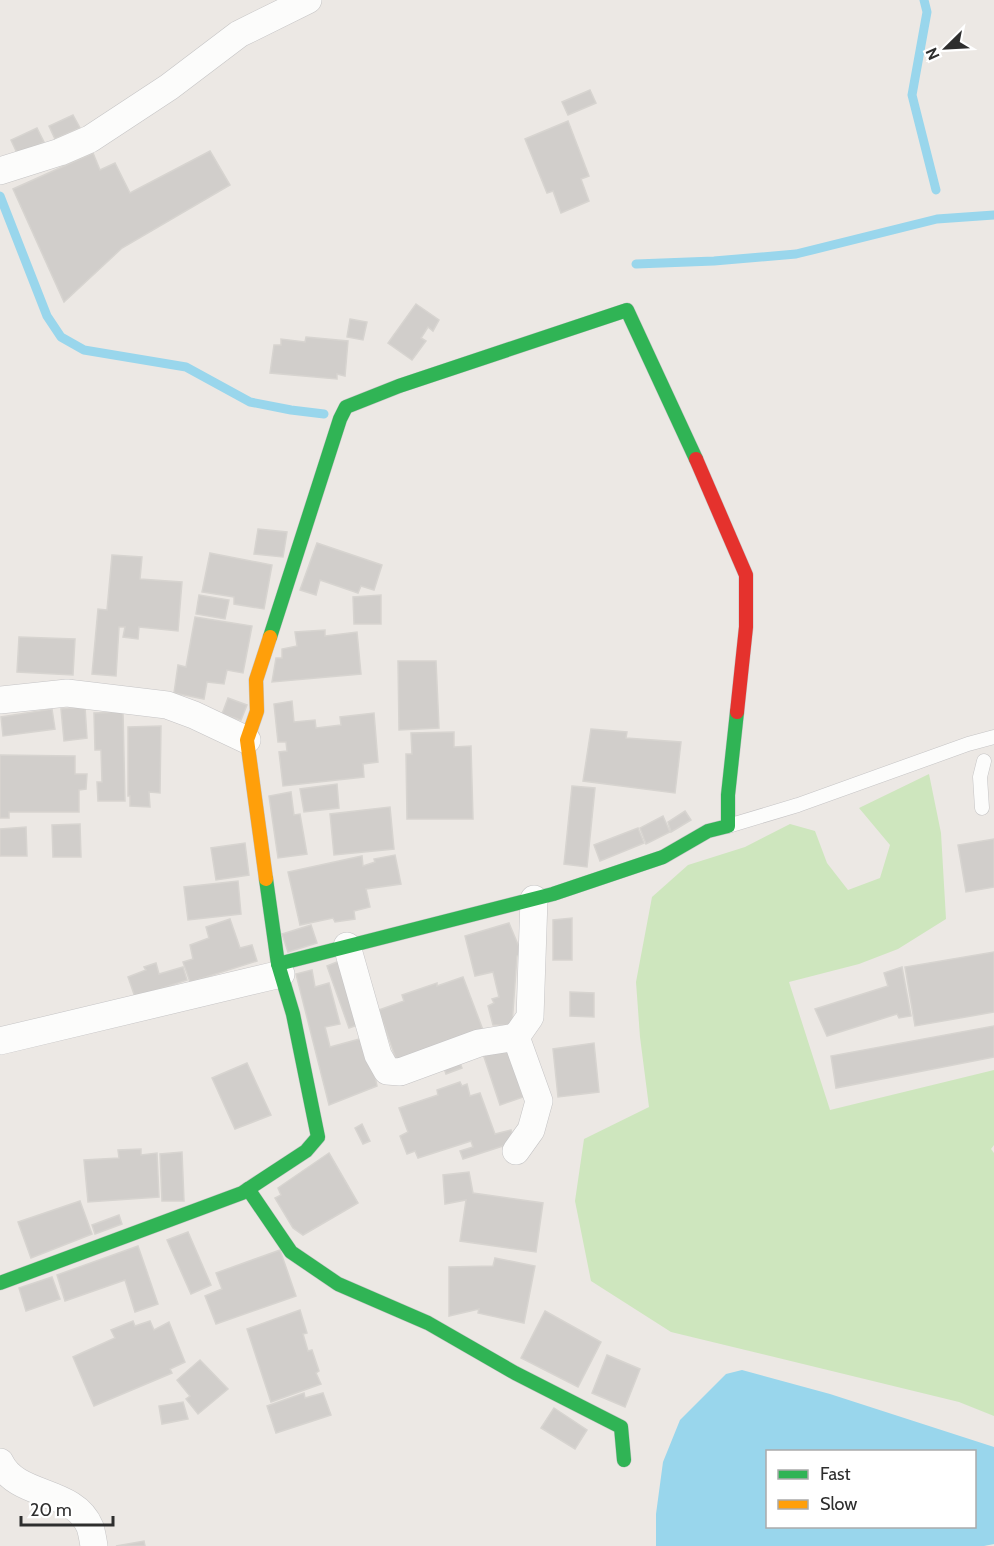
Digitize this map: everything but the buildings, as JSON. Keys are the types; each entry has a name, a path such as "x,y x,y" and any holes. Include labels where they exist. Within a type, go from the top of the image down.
{"street":[{"path":"0,171 60,152 90,139 169,87 239,34 308,0"},
{"path":"0,1041 280,969 347,946 534,899 663,857 708,831 728,826 728,795 746,627 746,575 693,452 627,310 399,386 346,408 340,419 256,680 257,716 247,740 280,969 293,1014 318,1137 306,1151 242,1193 0,1283"},
{"path":"0,699 67,693 167,705 247,740"},
{"path":"347,946 378,1055 387,1071 400,1072 479,1043 516,1037 530,1017 534,899"},
{"path":"516,1037 539,1101 531,1130 516,1151"},
{"path":"248,1189 291,1252 338,1284 428,1323 515,1373 621,1427 624,1460"},
{"path":"0,1462 5,1473 17,1481 63,1500 77,1509 90,1526 94,1546"}],"lane":[{"path":"728,826 798,805 968,744 994,737"},
{"path":"968,744 994,775"},
{"path":"982,808 980,777 984,761"}],"green space":[{"path":"929,774 941,833 946,919 898,949 859,964 789,982 830,1110 994,1070 994,1145 991,1149 994,1153 994,1416 959,1402 671,1332 591,1281 575,1201 584,1139 649,1107 636,982 652,897 688,865 745,847 790,824 815,831 827,863 848,890 880,878 890,845 859,808"}],"water":[{"path":"742,1370 830,1394 994,1447 994,1544 984,1546 656,1546 656,1514 663,1462 680,1420 726,1374"}],"waterway":[{"path":"924,0 927,12 912,95 936,190"},
{"path":"0,196 47,316 61,337 84,350 186,367 250,402 324,414"},
{"path":"636,264 714,261 796,254 937,219 994,215"}],"traffic: fast":[{"path":"270,637 340,419 346,407 399,386 627,310 696,459"},
{"path":"278,964 553,894 663,857 708,831 728,826 728,795 737,712"},
{"path":"0,1283 242,1193 306,1151 318,1137 293,1014 278,964 266,879"},
{"path":"248,1189 291,1252 338,1284 428,1323 515,1373 621,1427 624,1460"}],"traffic: slow":[{"path":"266,879 247,740 257,711 256,680 270,637"}],"traffic: jam":[{"path":"696,459 746,575 746,627 737,712"}]}
